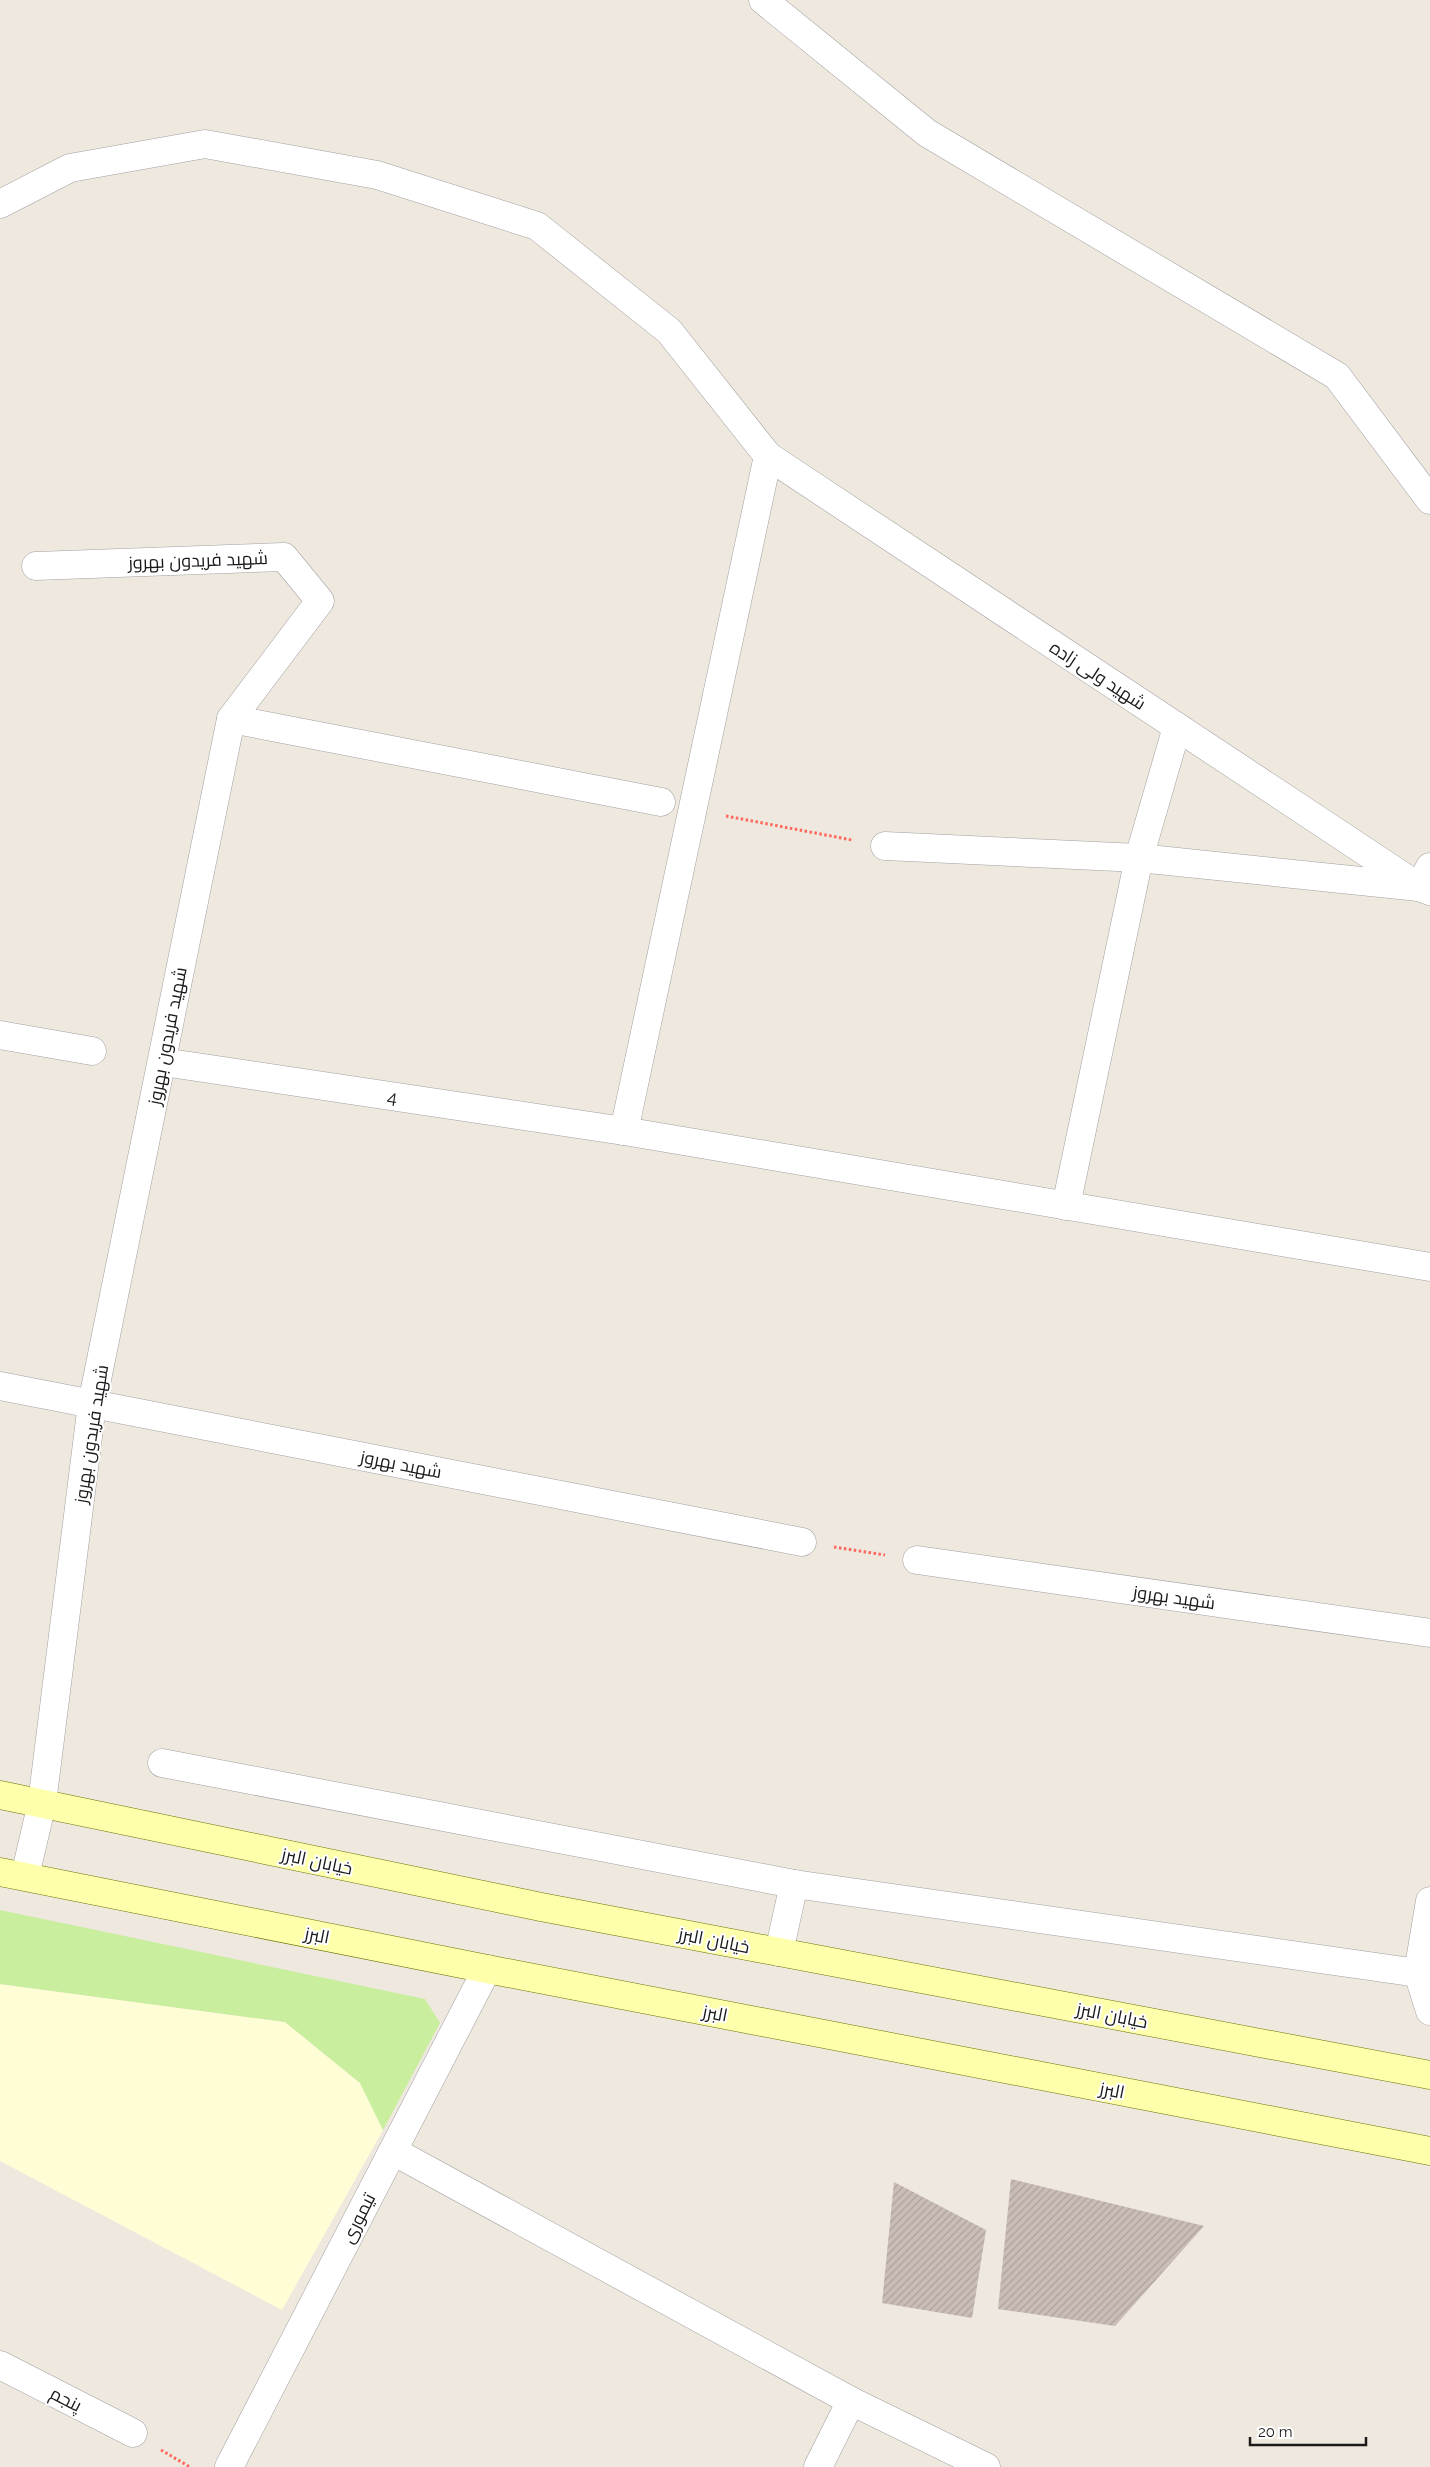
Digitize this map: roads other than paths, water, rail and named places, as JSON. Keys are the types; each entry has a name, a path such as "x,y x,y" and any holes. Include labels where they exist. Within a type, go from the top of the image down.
{"main road":[{"name":"خیابان البرز","path":"0,1796 42,1803 541,1907 1430,2076"},
{"name":"البرز","path":"12,1874 487,1969 1430,2151"}],"street":[{"path":"763,0 927,133 1337,376 1430,500"},
{"name":"شهید ولی زاده","path":"0,204 70,168 205,144 377,175 538,226 669,331 768,456 1177,727 1426,882"},
{"path":"624,1131 768,456"},
{"name":"شهید فریدون بهروز","path":"12,1874 42,1803 92,1404 163,1062 231,719 320,601 284,557 36,566"},
{"path":"231,719 661,802"},
{"path":"1066,1206 1139,858 1177,727"},
{"path":"885,846 1139,858 1426,882"},
{"path":"0,1034 92,1051"},
{"name":"4","path":"163,1062 624,1131 1430,1267"},
{"name":"شهید بهروز","path":"0,1386 802,1542"},
{"name":"شهید بهروز","path":"917,1560 1430,1633"},
{"path":"162,1764 794,1884 1418,1973"},
{"path":"779,1952 794,1884"},
{"path":"1430,1901 1418,1973 1430,2011"},
{"name":"تیموری","path":"230,2467 487,1969"},
{"path":"393,2151 851,2401 986,2467"},
{"name":"پنجم","path":"0,2364 132,2433"},
{"path":"818,2467 851,2401"}]}
